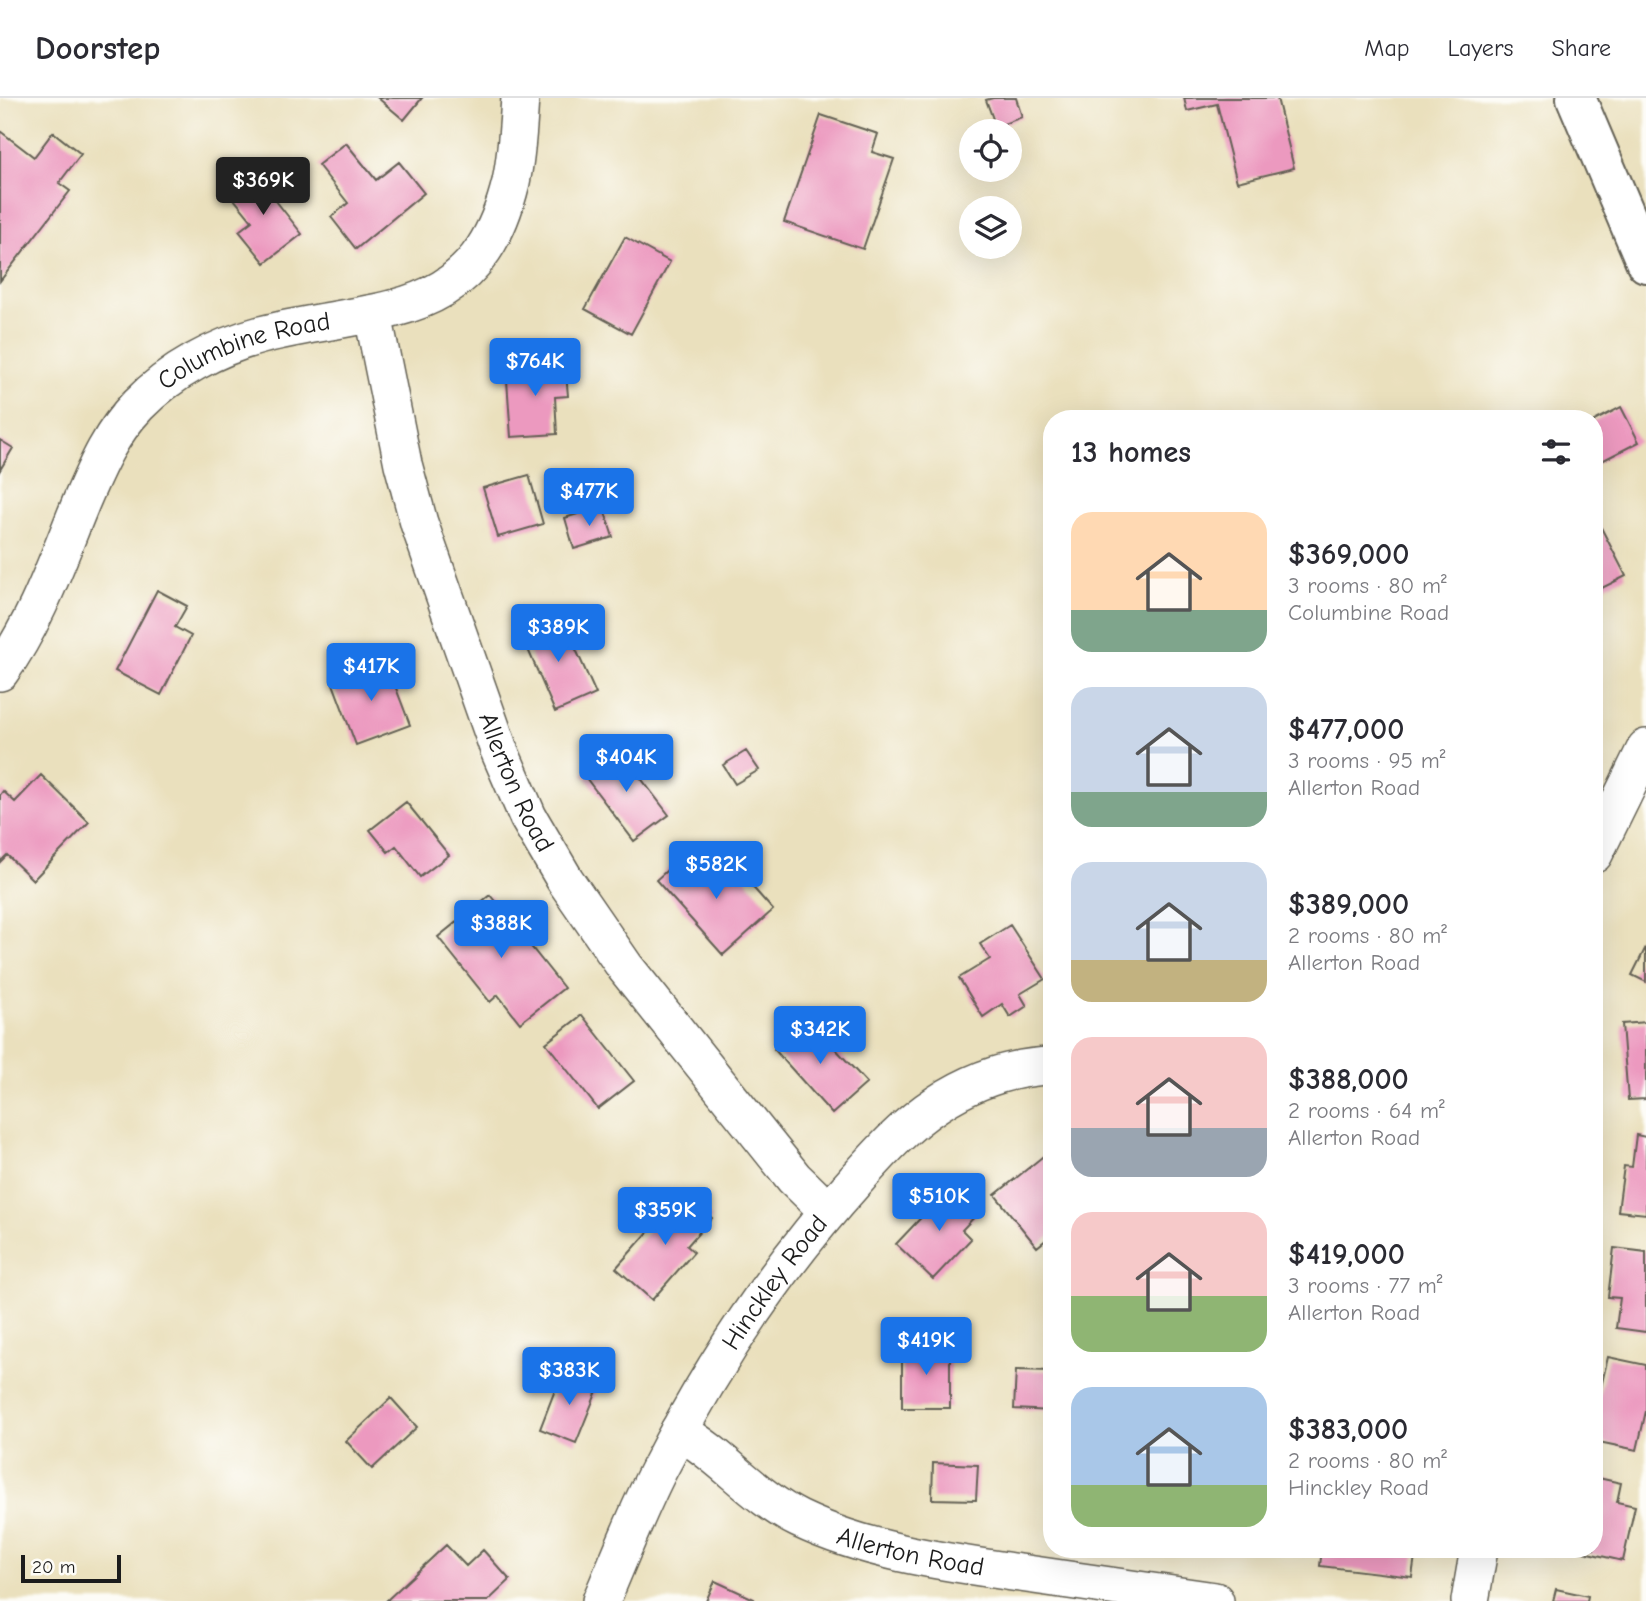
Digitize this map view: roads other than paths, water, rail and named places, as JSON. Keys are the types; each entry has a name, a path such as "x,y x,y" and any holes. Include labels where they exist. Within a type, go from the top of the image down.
{"street":[{"name":"Columbine Road","path":"0,672 33,617 109,442 139,403 179,372 217,351 241,342 262,335 373,315 414,304 436,294 470,266 494,229 515,164 520,98"},
{"path":"1576,98 1646,263"},
{"name":"Allerton Road","path":"373,315 403,464 416,513 499,750 528,817 571,889 625,967 794,1178 828,1211"},
{"path":"1603,836 1646,748"},
{"name":"Hinckley Road","path":"601,1601 642,1506 680,1431 753,1309 828,1211 892,1141 937,1103 986,1078 1043,1066"},
{"name":"Allerton Road","path":"680,1431 712,1452 774,1504 798,1518 855,1540 954,1563 1215,1601"},
{"path":"1470,1601 1477,1558"}]}
